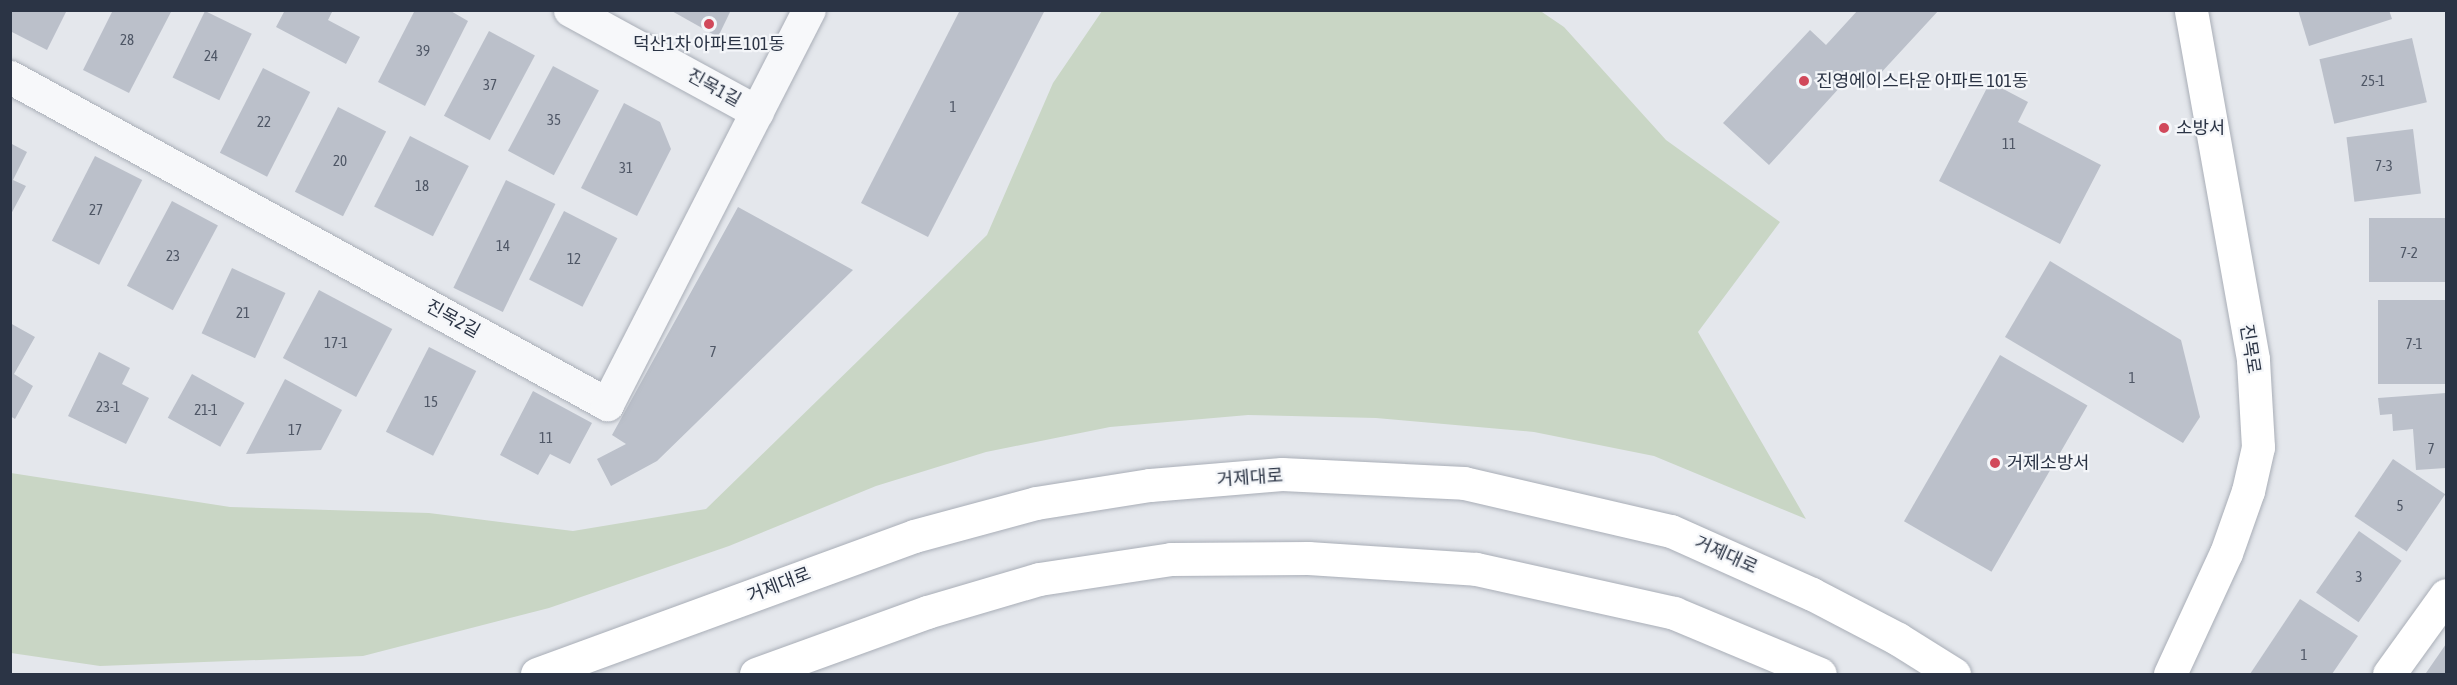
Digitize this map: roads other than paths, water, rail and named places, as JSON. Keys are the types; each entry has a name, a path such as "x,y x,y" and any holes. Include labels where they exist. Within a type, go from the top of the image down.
{"street":[{"name":"진목1길","path":"570,10 757,112 808,10"},
{"name":"진목로","path":"2170,675 2226,553 2248,491 2258,447 2253,359 2191,10"},
{"name":"진목2길","path":"10,77 607,404 757,112"},
{"name":"거제대로","path":"537,675 914,536 1036,503 1150,485 1282,474 1464,483 1671,531 1812,594 1898,639 1954,675"},
{"path":"756,675 927,612 1039,579 1171,560 1296,558 1476,568 1674,613 1820,675"},
{"path":"2389,675 2446,595"}],"place":[{"name":"덕산1차 아파트101동","path":"709,24"},
{"name":"진영에이스타운 아파트 101동","path":"1804,81"},
{"name":"소방서","path":"2164,128"},
{"name":"거제소방서","path":"1995,463"}]}
